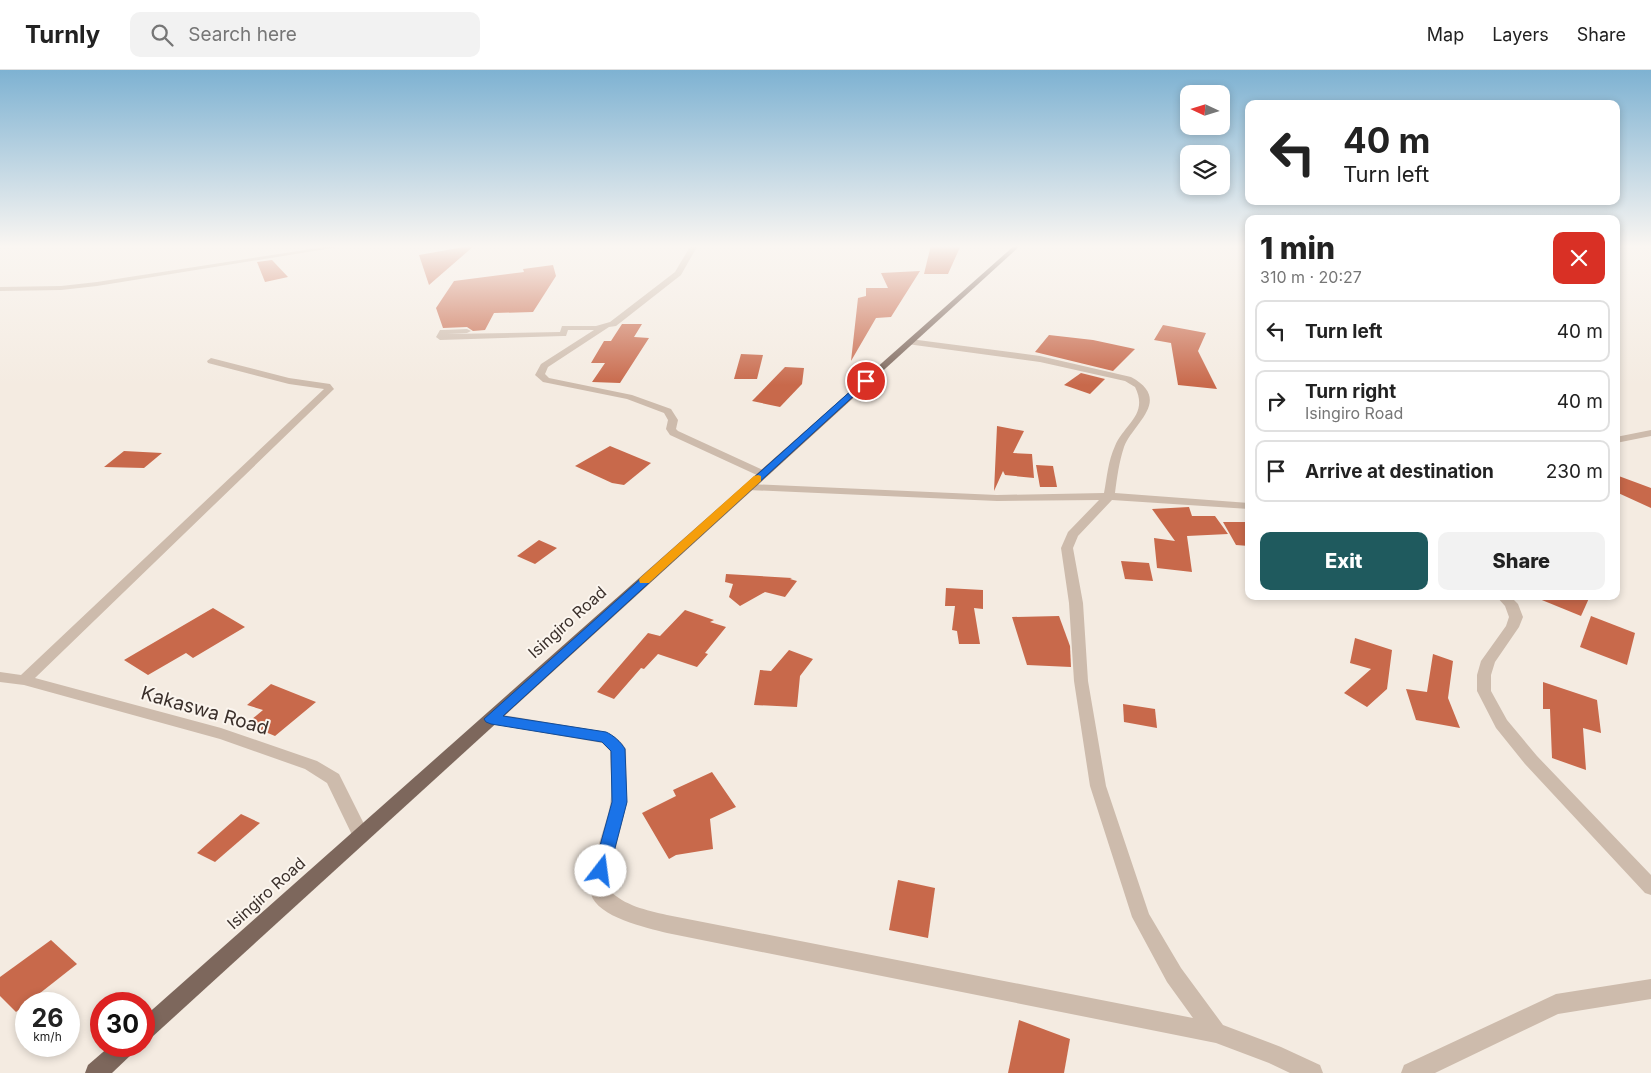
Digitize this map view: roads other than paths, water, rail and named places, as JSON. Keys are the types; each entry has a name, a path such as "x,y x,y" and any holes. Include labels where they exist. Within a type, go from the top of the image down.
{"main road":[{"name":"Isingiro Road","path":"155,1021 965,292"},
{"path":"96,1073 114,1057"}],"street":[{"path":"655,292 627,315 544,366 540,375 546,380 629,397 668,411 673,420 671,429 674,433 764,474"},
{"path":"467,331 443,332 440,338 563,334 565,328 605,327"},
{"path":"910,342 1040,359 1128,379 1139,385 1144,402 1140,416 1120,445 1109,496 1072,535 1067,548 1076,603 1081,681 1098,786 1141,917 1174,975 1216,1033"},
{"path":"24,680 329,388 327,386 288,381 211,362"},
{"path":"1620,439 1651,433"},
{"path":"748,487 998,498 1109,496 1245,506"},
{"path":"1506,600 1511,604 1516,617 1512,627 1488,661 1484,675 1484,691 1501,724 1531,760 1651,887"},
{"name":"Kakaswa Road","path":"0,677 24,680 221,734 311,765 332,779 361,836"},
{"path":"491,719 606,738 618,749 619,802 601,871 600,893 609,904 631,915 667,924 1216,1033 1274,1054 1312,1073"},
{"path":"1412,1073 1556,1004 1651,990"}]}
